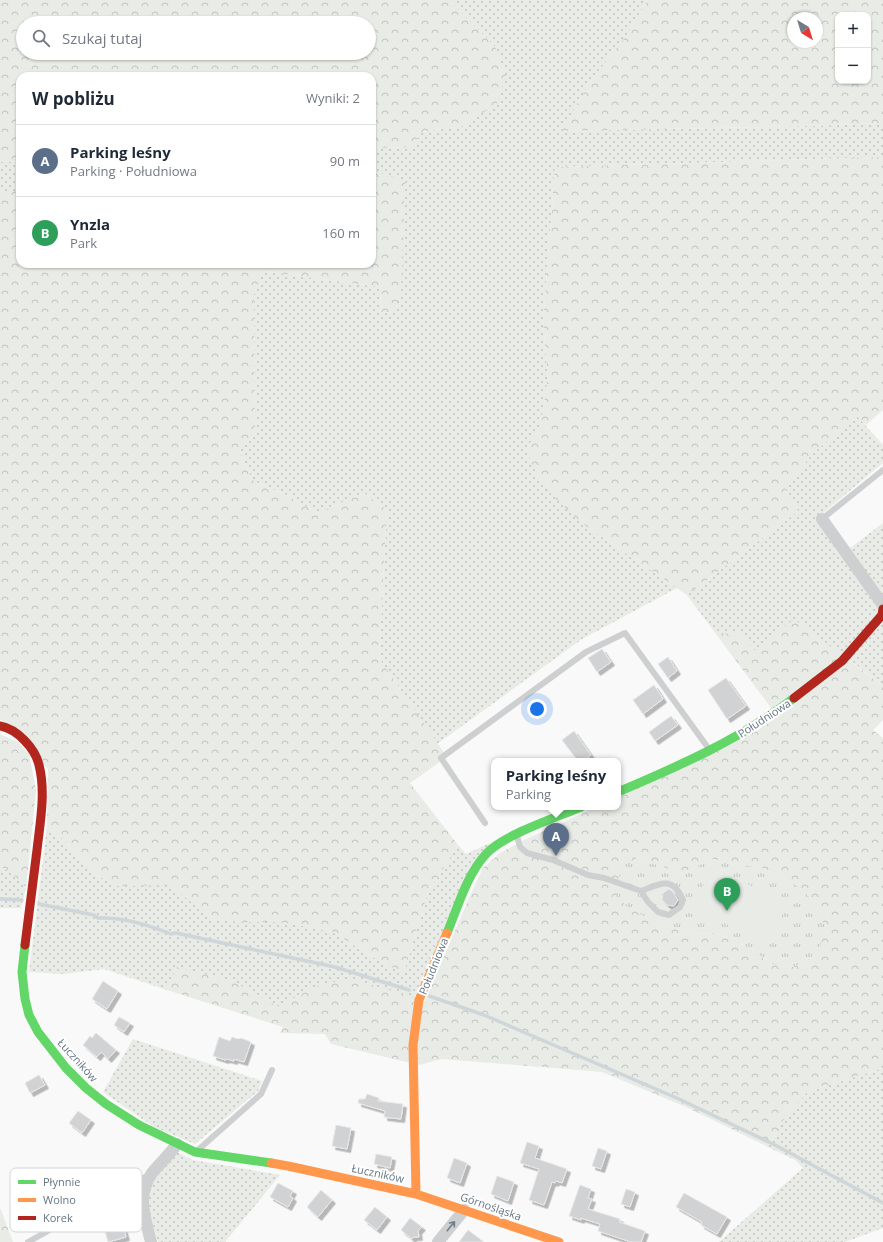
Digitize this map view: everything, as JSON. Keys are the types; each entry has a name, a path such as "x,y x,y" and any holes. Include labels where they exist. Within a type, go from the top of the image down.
{"street":[{"path":"822,519 883,605"},
{"name":"Południowa","path":"621,791 658,776 710,750 744,732 785,705 842,661 882,615 883,609"},
{"name":"Łuczników","path":"0,726 6,727 23,739 33,751 39,764 42,783 40,824 22,972 25,999 29,1015 38,1032 66,1068 86,1088 106,1104 139,1125 195,1152 288,1166 416,1194"},
{"name":"Południowa","path":"416,1194 413,1045 419,1000 471,875 486,854 499,844 517,834 574,810"},
{"path":"151,1242 143,1210 143,1190 152,1173 177,1144"},
{"name":"Górnośląska","path":"416,1194 559,1242"},
{"path":"438,1242 464,1210"}],"lane":[{"path":"822,519 883,470"},
{"path":"484,823 441,758 586,652 625,633 710,750"},
{"path":"517,834 520,847 527,853 554,860 588,875 604,878 641,891 666,883 673,885 679,891 683,900 680,908 669,914 658,912 648,902 641,891"},
{"path":"195,1152 261,1094 272,1070"},
{"path":"142,1179 152,1173"},
{"path":"28,1242 46,1232"}],"green space":[{"path":"0,0 449,0 496,48 506,76 497,103 463,126 422,132 411,147 376,148 376,72 16,72 16,161 0,162"},
{"path":"449,0 648,0 626,36 589,84 562,131 883,123 883,157 555,167 543,323 548,377 541,425 526,450 580,522 677,588 582,639 437,744 379,658 387,510 364,493 318,513 286,495 252,480 240,450 255,435 254,294 263,271 380,287 381,313 391,312 380,173 376,174 376,148 411,147 422,132 463,126 496,48"},
{"path":"648,0 883,0 883,123 561,131 589,84 626,36"},
{"path":"883,157 883,410 866,425 857,416 812,454 785,489 798,511 687,595 580,522 541,484 526,450 541,425 548,377 543,323 555,167"},
{"path":"16,161 16,191 0,191 0,162"},
{"path":"380,173 405,180 401,296 391,312 381,313 380,287 263,271 254,294 255,435 240,450 252,480 286,495 318,513 364,493 387,510 379,658 447,757 410,783 458,845 428,892 404,972 384,964 331,931 281,922 242,922 212,919 170,885 117,886 91,872 62,838 47,827 48,769 0,719 0,191 16,191 16,268 376,268 376,174"},
{"path":"857,416 883,445 883,463 823,513 849,549 883,523 883,686 851,661 755,651 739,633 716,634 687,595 798,511 785,489 812,454"},
{"path":"794,619 883,686 883,720 873,730 883,738 883,1068 807,1092 784,1119 768,1147 686,1107 602,1072 442,1059 419,1065 331,1044 325,1034 280,1033 283,1027 167,990 177,967 232,981 279,1007 314,987 350,978 425,1001 483,868 500,853 524,840 590,810 621,810 621,796 777,716 716,634 739,633 755,651","holes":["636,858 683,874 711,859 765,869 797,886 816,903 814,956 789,968 773,964 734,939 717,934 691,933 654,922 641,914"]},
{"path":"0,734 18,742 29,754 36,790 26,888 10,871 0,867"},
{"path":"47,827 62,838 91,872 117,886 170,884 212,919 242,922 281,922 331,931 384,964 404,972 428,892 458,845 466,854 490,843 414,998 314,987 279,1007 232,981 177,968 167,990 104,969 63,974 29,972"},
{"path":"637,858 683,874 711,859 765,869 797,886 816,903 825,927 820,947 814,956 789,968 773,964 734,939 717,934 691,933 654,922 628,907 616,897 617,885 622,866"},
{"path":"0,867 10,871 26,888 21,908 0,908"},
{"path":"712,867 788,903 768,944 692,908"},
{"path":"133,1039 262,1081 258,1091 195,1144 154,1127 103,1092"},
{"path":"883,1068 883,1228 845,1242 719,1242 803,1168 795,1160 768,1147 784,1119 807,1092"},
{"path":"177,1152 193,1160 280,1175 225,1242 158,1242 149,1210 149,1194 151,1186 157,1175"},
{"path":"0,1209 1,1210 13,1242 0,1242"}],"building":[{"path":"602,649 611,662 597,672 588,658"},
{"path":"668,657 677,671 668,678 658,664"},
{"path":"726,678 746,706 727,719 708,690"},
{"path":"654,685 663,699 643,714 633,700"},
{"path":"671,716 678,725 655,741 649,732"},
{"path":"574,731 591,755 588,758 576,758 562,740"},
{"path":"669,889 678,900 674,906 667,905 662,900 663,893"},
{"path":"103,981 118,991 107,1009 92,999"},
{"path":"119,1017 130,1023 124,1032 114,1025"},
{"path":"96,1033 116,1050 108,1059 101,1052 97,1057 83,1045 90,1036 92,1038"},
{"path":"219,1037 230,1041 232,1037 238,1039 241,1038 251,1042 244,1062 234,1059 234,1061 227,1059 225,1060 213,1056"},
{"path":"39,1075 45,1085 30,1093 25,1083"},
{"path":"367,1094 379,1098 378,1101 403,1104 401,1119 384,1117 385,1111 358,1103 359,1099 365,1099"},
{"path":"78,1111 91,1120 82,1133 69,1123"},
{"path":"336,1125 351,1128 347,1149 332,1146"},
{"path":"527,1142 539,1146 535,1158 567,1169 562,1183 556,1181 555,1183 552,1182 544,1205 529,1200 539,1169 520,1163"},
{"path":"598,1148 607,1151 601,1169 592,1166"},
{"path":"376,1154 392,1157 390,1168 374,1164"},
{"path":"454,1158 467,1163 460,1183 447,1178"},
{"path":"497,1176 514,1182 508,1201 491,1194"},
{"path":"278,1183 293,1191 290,1196 293,1198 288,1207 270,1197"},
{"path":"580,1185 591,1189 588,1198 592,1199 588,1209 620,1219 619,1222 645,1231 641,1242 631,1242 598,1231 600,1224 569,1216"},
{"path":"626,1189 635,1192 630,1207 621,1204"},
{"path":"321,1190 332,1200 318,1217 307,1207"},
{"path":"684,1193 727,1217 717,1234 701,1225 702,1222 676,1207"},
{"path":"375,1207 387,1217 377,1230 364,1220"},
{"path":"410,1218 422,1227 418,1231 419,1237 414,1237 412,1239 401,1230"},
{"path":"468,1230 484,1242 459,1242"},
{"path":"105,1232 125,1232 126,1237 108,1242"}],"waterway":[{"path":"0,899 22,900"},
{"path":"39,904 94,915 98,918 135,922 171,934 176,933 335,967 409,990"},
{"path":"429,996 484,1015 679,1099 775,1145 883,1203"}],"traffic: fast":[{"path":"621,791 709,751 774,713 794,698"},
{"path":"447,933 468,882 473,872 486,854 504,840 574,810"},
{"path":"25,945 22,972 25,999 29,1015 38,1032 66,1068 86,1088 106,1104 139,1125 195,1152 271,1163"}],"traffic: slow":[{"path":"416,1194 413,1045 419,1000 447,933"},
{"path":"271,1163 416,1194 559,1242"}],"traffic: jam":[{"path":"794,698 842,661 882,615 883,609"},
{"path":"0,726 13,731 24,740 34,752 41,775 41,818 25,945"}],"place":[{"name":"Parking leśny","path":"556,856"},
{"name":"Ynzla","path":"727,911"}]}
